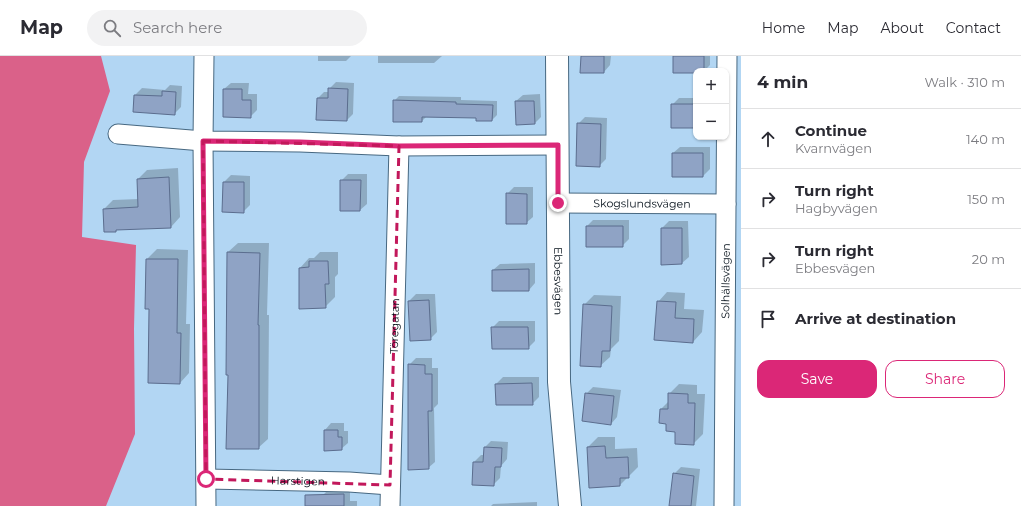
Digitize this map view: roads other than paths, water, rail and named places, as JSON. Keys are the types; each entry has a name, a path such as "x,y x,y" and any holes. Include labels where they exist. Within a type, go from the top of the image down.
{"street":[{"path":"204,56 203,141 206,506"},
{"name":"Ebbesvägen","path":"557,56 559,382 570,506"},
{"name":"Solhällsvägen","path":"724,506 726,204 734,141 727,56"},
{"path":"118,134 203,141 300,142 399,146 558,145"},
{"name":"Töregatan","path":"390,506 399,146"},
{"name":"Skogslundsvägen","path":"558,203 726,204"},
{"name":"Harstigen","path":"206,479 349,482 390,485"}]}
